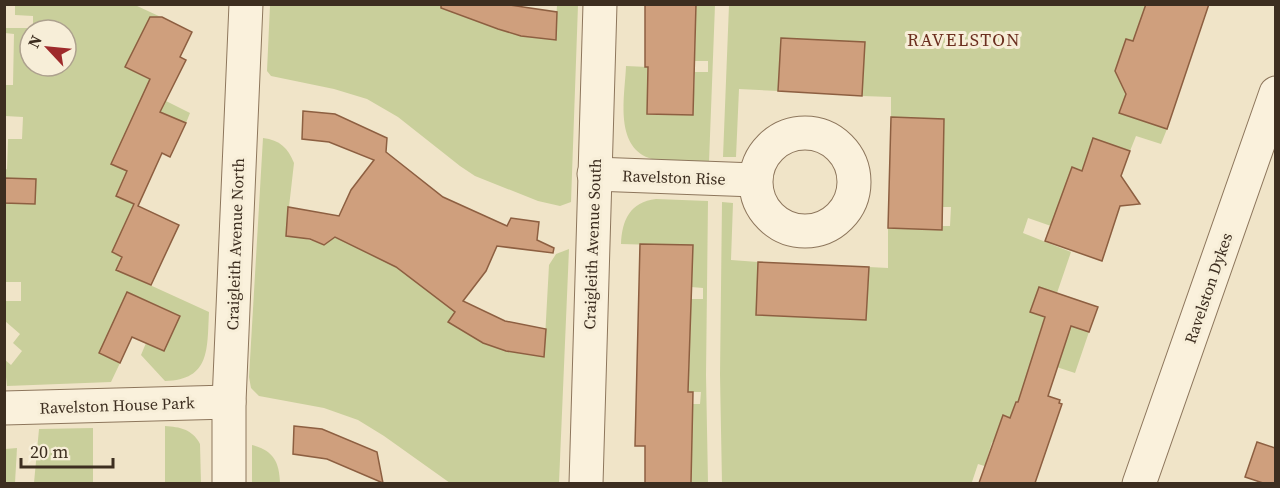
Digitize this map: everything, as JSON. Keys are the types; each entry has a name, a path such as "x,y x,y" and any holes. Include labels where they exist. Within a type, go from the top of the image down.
{"street":[{"name":"Craigleith Avenue North","path":"229,483 229,402 246,4"},
{"name":"Craigleith Avenue South","path":"586,483 600,4"},
{"name":"Ravelston Dykes","path":"1139,483 1275,93"},
{"name":"Ravelston Rise","path":"594,174 755,180"},
{"name":"Ravelston House Park","path":"4,408 229,402"}],"green space":[{"path":"15,5 135,5 163,18 125,67 171,90 166,101 190,113 186,123 140,103 112,164 136,175 122,181 116,196 144,209 124,227 112,252 122,257 117,270 209,312 204,360 191,375 165,381 141,355 146,343 180,316 128,292 99,353 120,363 111,382 7,386 4,359 11,365 22,351 13,343 20,334 5,321 5,301 21,301 21,282 5,282 5,203 35,204 36,179 5,178 8,139 22,139 23,117 5,116 5,85 13,85 14,34 5,33 5,28 18,28 18,78 78,78 78,18 33,18 33,16 15,15"},
{"path":"270,5 460,5 521,35 555,40 557,5 578,5 571,202 560,206 538,201 475,176 398,117 367,99 334,89 271,76 267,71"},
{"path":"696,5 715,5 709,162 655,160 638,152 630,142 626,131 624,104 626,66 648,67 647,114 693,115 695,72 708,72 708,61 695,61"},
{"path":"729,5 1146,5 1198,34 1195,46 1170,38 1165,52 1126,39 1115,71 1119,80 1130,83 1167,129 1161,144 1136,136 1130,151 1093,138 1082,171 1072,167 1065,186 1074,234 1028,218 1023,233 1071,252 1057,293 1039,287 1030,311 1089,332 1075,373 1032,359 1021,403 1016,402 1010,418 1003,415 1000,424 1006,427 1000,444 992,442 986,462 995,465 994,469 978,464 972,482 976,483 722,484 720,375 722,202 733,203 731,260 758,262 756,315 866,320 869,267 888,268 888,228 942,230 942,226 950,226 951,207 942,207 944,119 891,117 891,97 862,96 781,38 778,91 739,89 736,157 723,157"},
{"path":"263,138 283,146 294,163 286,233 323,244 331,235 392,262 455,312 449,322 471,336 494,346 519,353 544,356 549,265 556,254 569,249 559,483 450,483 358,420 324,408 259,396 251,388 249,377"},
{"path":"656,199 708,201 706,375 708,483 691,483 692,448 688,404 700,404 701,392 688,392 691,299 703,299 703,288 691,287 692,246 621,244 623,227 629,214 640,204"},
{"path":"165,426 185,430 197,439 200,444 201,483 165,483"},
{"path":"93,428 93,483 34,483 39,429"},
{"path":"252,445 266,451 274,458 280,483 252,483"},
{"path":"17,448 15,483 5,483 5,449"}],"building":[{"path":"441,4 503,4 557,12 556,40 521,36 498,29 441,8"},
{"path":"645,4 696,4 693,115 647,114 648,67 645,67"},
{"path":"1146,4 1209,4 1167,129 1119,113 1126,94 1115,71 1126,39 1133,41"},
{"path":"150,17 162,17 192,32 180,57 186,60 160,112 186,123 170,157 162,153 138,206 179,225 151,285 116,270 122,257 112,252 134,204 116,196 127,171 111,164 150,79 125,67"},
{"path":"781,38 865,42 862,96 778,91"},
{"path":"303,111 335,114 387,138 386,152 443,197 507,226 511,218 539,222 537,240 554,248 553,253 497,246 486,271 463,301 505,321 546,329 544,357 506,351 483,343 448,322 455,312 396,267 335,237 324,245 310,239 286,236 288,207 339,216 351,190 374,160 329,142 302,139"},
{"path":"891,117 944,119 942,230 888,228"},
{"path":"1093,138 1130,151 1121,176 1140,204 1120,206 1102,261 1045,241 1072,167 1082,171"},
{"path":"4,178 36,179 35,204 4,203"},
{"path":"640,244 693,245 688,392 693,392 691,483 645,483 645,446 635,446"},
{"path":"758,262 869,267 866,320 756,315"},
{"path":"1039,287 1098,307 1089,332 1071,326 1048,396 1060,400 1059,403 1062,404 1035,483 979,483 1003,415 1010,418 1018,402 1045,317 1030,312"},
{"path":"127,292 180,316 164,351 132,337 120,363 99,353"},
{"path":"294,426 322,429 377,452 383,483 327,459 293,454"},
{"path":"1257,442 1275,448 1275,483 1263,483 1245,477"}],"district":[{"name":"RAVELSTON","path":"964,39"}]}
